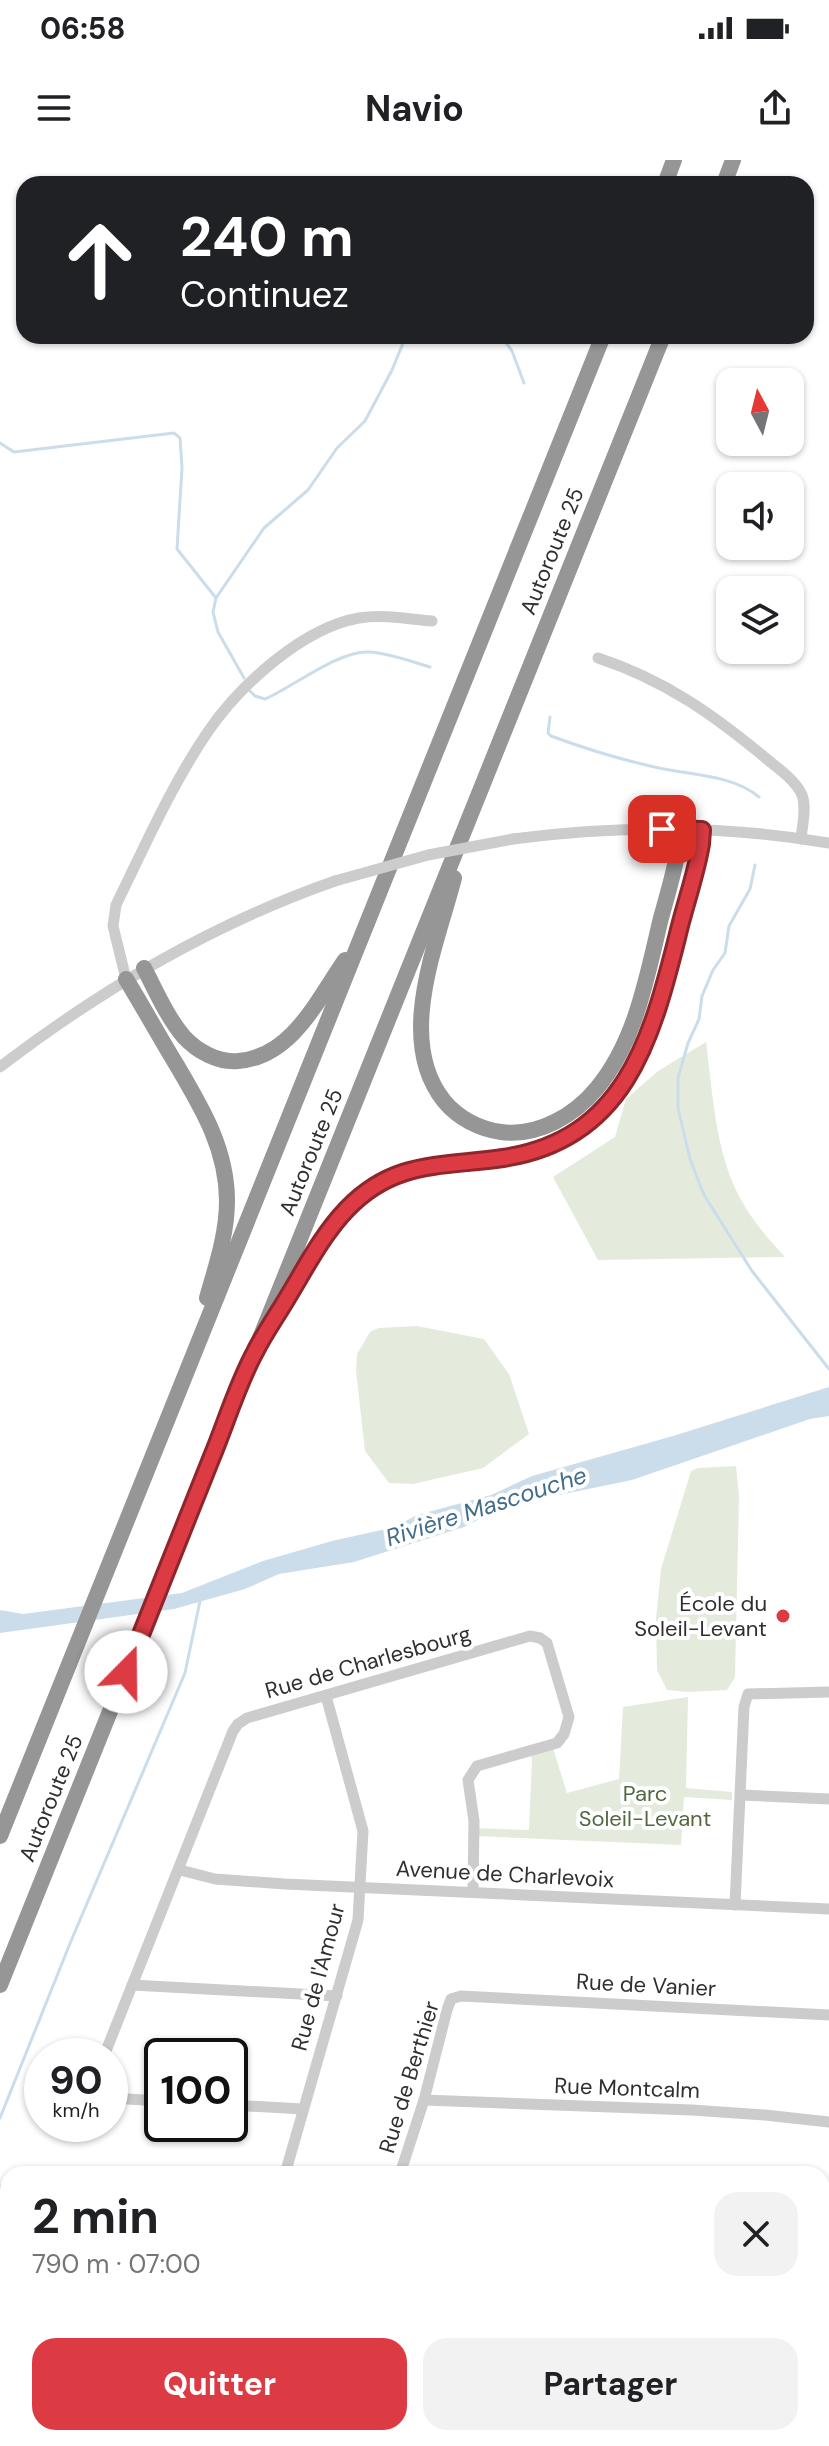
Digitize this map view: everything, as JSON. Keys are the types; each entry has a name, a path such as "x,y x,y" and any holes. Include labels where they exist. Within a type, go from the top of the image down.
{"highway":[{"name":"Autoroute 25","path":"0,1836 600,344"},
{"name":"Autoroute 25","path":"0,1985 660,344"},
{"path":"472,811 427,976 422,1010 422,1047 433,1084 451,1109 477,1125 505,1133 529,1131 561,1118 590,1095 614,1062 630,1031 640,1000 681,829"},
{"path":"254,1353 322,1239 345,1211 369,1189 399,1173 422,1167 492,1160 536,1151 576,1132 605,1109 630,1075 652,1028 700,851 702,830"},
{"path":"144,968 188,1041 222,1060 250,1060 278,1047 300,1025 364,932"},
{"path":"126,979 208,1119 220,1151 224,1174 227,1204 223,1233 192,1359"}],"street":[{"path":"126,979 113,926 116,905 189,764 221,715 276,660 328,628 362,618 432,621"},
{"path":"598,658 681,694 785,775 804,800 801,839"},
{"path":"0,1067 126,979 240,919 335,881 441,852 513,839 612,830 702,830 829,843"},
{"path":"122,958 144,968"},
{"name":"Rue de Charlesbourg","path":"111,2038 238,1724 247,1718 530,1636 540,1638 547,1643 569,1717 568,1725 557,1743 477,1766 468,1780 474,1821 473,1892"},
{"path":"735,1905 744,1707 748,1694 829,1692"},
{"name":"Rue de l'Amour","path":"287,2166 358,1920 361,1887 363,1831 326,1696"},
{"path":"741,1795 829,1799"},
{"name":"Avenue de Charlevoix","path":"180,1870 215,1879 829,1909"},
{"path":"132,1985 337,1996"},
{"name":"Rue de Vanier","path":"461,1996 829,2015"},
{"name":"Rue de Berthier","path":"403,2166 424,2100 447,2010 451,1999 461,1996"},
{"name":"Rue Montcalm","path":"424,2100 692,2110 829,2122"},
{"path":"248,2106 303,2109"}],"green space":[{"path":"706,1042 716,1122 725,1161 750,1214 785,1257 598,1260 553,1177 615,1137 626,1099 658,1071"},
{"path":"417,1326 484,1339 509,1374 529,1434 483,1468 413,1484 389,1483 365,1451 357,1354 370,1332 378,1328"},
{"path":"736,1466 739,1496 735,1677 727,1690 667,1690 657,1670 656,1619 661,1569 691,1471"},
{"name":"Parc Soleil-Levant","path":"688,1697 686,1788 732,1792 732,1800 684,1797 681,1845 473,1836 473,1828 529,1830 532,1759 528,1749 551,1742 567,1793 619,1779 623,1707"}],"water":[{"name":"Rivière Mascouche","path":"829,1387 829,1416 810,1419 632,1480 505,1506 464,1527 354,1562 279,1574 245,1589 174,1609 0,1633 0,1610 23,1614 182,1593 263,1561 395,1527 417,1515 491,1495 532,1476"}],"waterway":[{"path":"244,678 218,632 213,612 216,598 264,528 308,490 337,448 365,421 403,344"},
{"path":"507,344 524,383"},
{"path":"0,443 14,452 174,433 180,438 182,468 177,549 216,598"},
{"path":"250,691 265,699 330,663 357,653 384,654 430,667"},
{"path":"550,717 548,733 551,736 631,761 724,780 759,797"},
{"path":"755,865 750,889 729,926 725,953 713,970 702,996 699,1019 678,1078 678,1108 690,1159 704,1195 752,1271 829,1369"},
{"path":"0,2118 185,1673 200,1601"}],"place":[{"name":"École du Soleil-Levant","path":"783,1616"}],"route":[{"path":"126,1672 254,1353 337,1220 369,1189 410,1169 527,1154 561,1141 591,1122 624,1084 641,1055 656,1017 700,851 702,830 662,829"}]}
